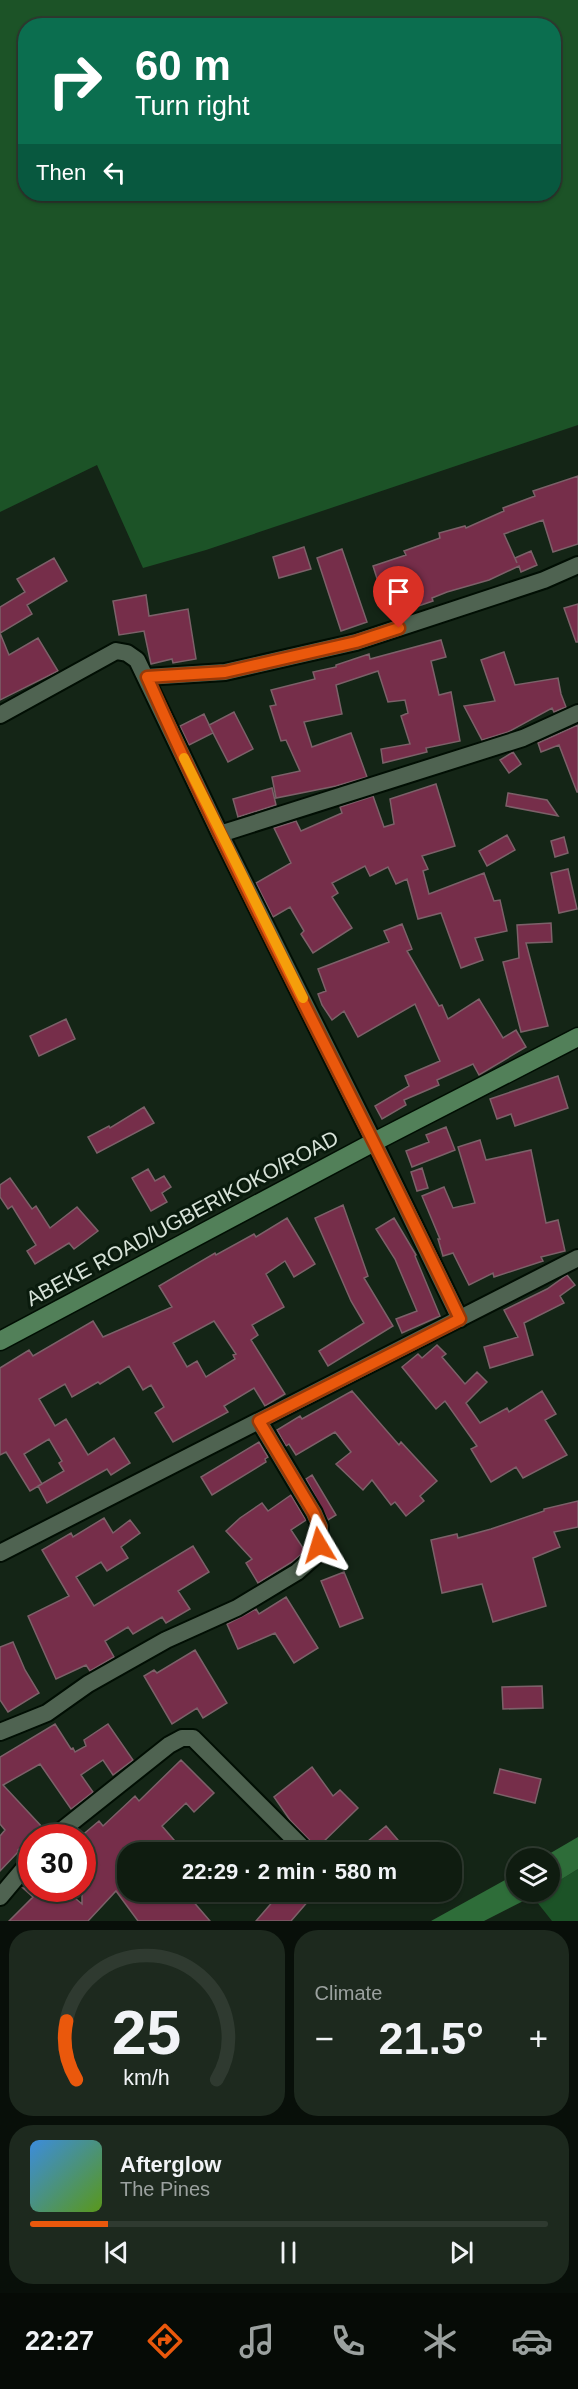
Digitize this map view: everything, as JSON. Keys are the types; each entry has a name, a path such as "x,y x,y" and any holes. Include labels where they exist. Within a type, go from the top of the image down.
{"street":[{"path":"147,677 225,672 356,642 544,580 578,565"},
{"path":"0,715 116,651 127,653 137,660 220,834 375,1142 460,1319"},
{"path":"220,834 523,738 578,712"},
{"name":"ABEKE ROAD/UGBERIKOKO/ROAD","path":"0,1341 578,1037"},
{"path":"0,1553 578,1258"},
{"path":"0,1732 47,1713 88,1684 166,1640 237,1608 297,1572 315,1556 319,1545 320,1527 259,1421"},
{"path":"70,1824 169,1745 182,1738 193,1737 297,1842"},
{"path":"0,1897 18,1876"}],"shaded area":[{"path":"0,0 578,0 578,425 206,550 143,568 97,465 0,512"},
{"path":"578,1837 578,1869 560,1880 560,1848"},
{"path":"578,1869 578,1921 552,1921 537,1902 560,1902 560,1880"},
{"path":"506,1880 506,1902 521,1902 484,1921 431,1921"}],"building":[{"path":"578,476 578,544 553,552 543,520 504,534 517,563 515,558 531,551 537,565 521,572 519,566 489,580 447,592 432,598 433,601 389,616 373,566 406,555 404,551 440,538 439,533 465,526 466,528 504,511 503,508 535,496 533,491"},
{"path":"304,547 311,569 279,578 273,557"},
{"path":"342,549 367,622 341,631 317,558"},
{"path":"54,558 67,581 27,605 32,614 0,633 0,607 25,592 17,579"},
{"path":"146,595 149,616 188,609 196,659 173,663 172,659 151,664 144,631 119,635 113,601"},
{"path":"578,604 578,642 576,642 564,608"},
{"path":"0,633 9,655 38,638 58,671 0,700"},
{"path":"441,640 446,657 431,661 439,695 451,692 460,741 426,748 427,752 383,763 381,749 410,744 401,716 408,713 405,700 388,702 378,671 336,685 342,714 304,722 312,747 351,733 367,777 276,798 272,777 300,771 286,740 281,741 270,706 276,705 271,690 315,679 313,672 336,667 336,665 369,654 370,659"},
{"path":"504,652 515,685 558,678 566,707 554,712 552,708 508,732 482,740 464,706 495,701 481,660"},
{"path":"234,712 253,749 228,762 209,725"},
{"path":"204,714 213,733 189,745 180,726"},
{"path":"578,725 577,792 559,745 541,752 538,743"},
{"path":"513,752 521,764 509,773 500,760"},
{"path":"436,784 455,846 422,856 428,869 423,871 429,894 484,873 494,901 500,900 507,931 475,938 483,960 461,968 441,913 418,919 407,879 396,884 388,867 370,876 365,866 332,883 338,893 332,897 352,928 313,953 301,934 304,931 290,907 273,917 256,883 291,863 274,828 296,821 301,831 342,813 340,807 373,796 384,827 394,824 390,799"},
{"path":"272,788 276,805 238,817 233,799"},
{"path":"508,793 547,800 558,816 506,806"},
{"path":"507,835 515,850 487,866 479,851"},
{"path":"564,837 568,853 555,857 551,841"},
{"path":"568,869 577,909 559,913 551,873"},
{"path":"551,923 552,942 526,943 548,1026 521,1032 503,962 519,958 517,925"},
{"path":"402,924 412,949 407,951 439,1006 442,1005 448,1019 479,999 503,1038 516,1030 526,1047 479,1075 473,1064 437,1080 439,1085 404,1100 406,1105 382,1119 375,1106 409,1086 405,1076 440,1061 415,1004 358,1037 344,1011 332,1020 318,994 326,991 318,969 389,942 384,931"},
{"path":"66,1019 75,1039 39,1056 30,1036"},
{"path":"558,1076 568,1108 515,1126 511,1114 497,1119 490,1099"},
{"path":"144,1107 154,1123 97,1153 88,1137 109,1126 110,1128"},
{"path":"446,1127 455,1150 412,1167 406,1151 429,1142 426,1135"},
{"path":"480,1140 486,1160 531,1150 546,1223 558,1220 565,1251 541,1257 543,1261 494,1277 493,1273 469,1285 453,1253 443,1256 438,1239 440,1239 422,1196 444,1187 453,1208 475,1203 458,1147"},
{"path":"422,1168 428,1188 417,1191 411,1172"},
{"path":"148,1169 155,1181 164,1176 171,1187 162,1193 167,1202 151,1211 132,1178"},
{"path":"10,1178 32,1209 36,1206 50,1228 77,1207 98,1231 74,1249 69,1243 35,1264 27,1251 36,1245 12,1206 8,1209 0,1197 0,1185"},
{"path":"343,1205 368,1276 364,1278 393,1326 328,1366 319,1351 364,1323 351,1301 315,1218"},
{"path":"287,1218 315,1264 294,1277 285,1261 266,1274 284,1307 252,1325 258,1335 251,1340 285,1394 265,1406 254,1388 224,1406 228,1412 173,1442 155,1413 164,1407 151,1385 143,1390 129,1366 100,1384 98,1382 72,1397 65,1384 39,1399 55,1426 66,1419 88,1455 114,1438 130,1463 111,1475 107,1469 47,1503 38,1486 30,1491 6,1452 0,1455 0,1368 29,1350 33,1356 93,1321 103,1337 172,1307 159,1286 215,1253 216,1255 254,1234 256,1237","holes":["214,1321 236,1354 233,1355 235,1359 206,1377 197,1361 187,1367 173,1343","49,1439 62,1461 59,1463 64,1471 42,1484 24,1454"]},
{"path":"394,1218 416,1255 440,1316 402,1333 396,1319 417,1311 395,1259 376,1229"},
{"path":"567,1275 575,1285 560,1296 564,1303 524,1323 533,1355 490,1368 484,1347 518,1337 504,1310 547,1289"},
{"path":"437,1345 446,1354 442,1357 465,1384 477,1372 487,1382 466,1403 480,1423 507,1408 509,1412 542,1391 556,1414 545,1420 567,1455 523,1478 516,1467 491,1482 471,1449 477,1446 445,1401 436,1409 402,1367 418,1354 422,1358"},
{"path":"352,1391 399,1445 401,1442 437,1481 420,1496 424,1501 406,1516 395,1502 391,1505 372,1480 363,1490 336,1464 351,1452 335,1432 296,1455 289,1444 286,1446 277,1430 300,1416 302,1419"},
{"path":"259,1442 268,1457 265,1459 266,1462 212,1495 201,1477"},
{"path":"312,1475 336,1515 328,1520 306,1479"},
{"path":"291,1495 306,1520 291,1530 305,1551 258,1583 246,1563 252,1559 226,1531 262,1503 268,1511"},
{"path":"578,1501 578,1527 554,1532 560,1547 533,1558 546,1606 493,1622 482,1584 442,1593 431,1540 457,1534 458,1538 491,1529 544,1511 544,1509"},
{"path":"104,1518 113,1533 130,1520 140,1533 121,1547 128,1558 107,1571 101,1562 76,1577 94,1606 193,1546 209,1572 178,1591 190,1609 166,1623 162,1617 133,1634 128,1627 105,1641 114,1657 90,1671 86,1665 56,1679 28,1616 69,1596 42,1550 71,1533 73,1537"},
{"path":"344,1572 363,1618 340,1627 321,1581"},
{"path":"286,1597 318,1648 294,1663 275,1633 238,1649 227,1624 256,1609 259,1614"},
{"path":"13,1642 25,1670 39,1693 8,1712 0,1700 0,1647"},
{"path":"195,1650 227,1703 203,1718 197,1708 172,1724 144,1676 154,1670 157,1673"},
{"path":"542,1686 543,1708 503,1709 502,1687"},
{"path":"55,1724 75,1752 86,1746 84,1740 108,1724 133,1760 113,1775 103,1760 81,1775 93,1792 71,1809 40,1764 3,1785 39,1824 18,1824 18,1852 0,1871 0,1836 5,1830 0,1824 0,1757"},
{"path":"181,1760 214,1793 194,1812 186,1803 162,1826 174,1840 172,1842 117,1842 117,1892 88,1921 9,1921 28,1902 80,1902 82,1904 82,1902 96,1902 95,1824 99,1821 103,1826 135,1796 139,1801"},
{"path":"312,1767 333,1796 340,1790 358,1808 323,1842 311,1842 290,1820 274,1797"},
{"path":"500,1769 541,1779 535,1803 494,1793"},
{"path":"386,1826 400,1842 367,1842"},
{"path":"124,1902 194,1902 210,1921 138,1921"},
{"path":"272,1902 307,1902 291,1921 256,1921"}],"slow traffic":[{"path":"184,758 303,998"}],"route":[{"path":"319,1545 320,1527 314,1513 259,1421 460,1319 375,1142 220,834 147,677 225,672 356,642 399,628"}]}
